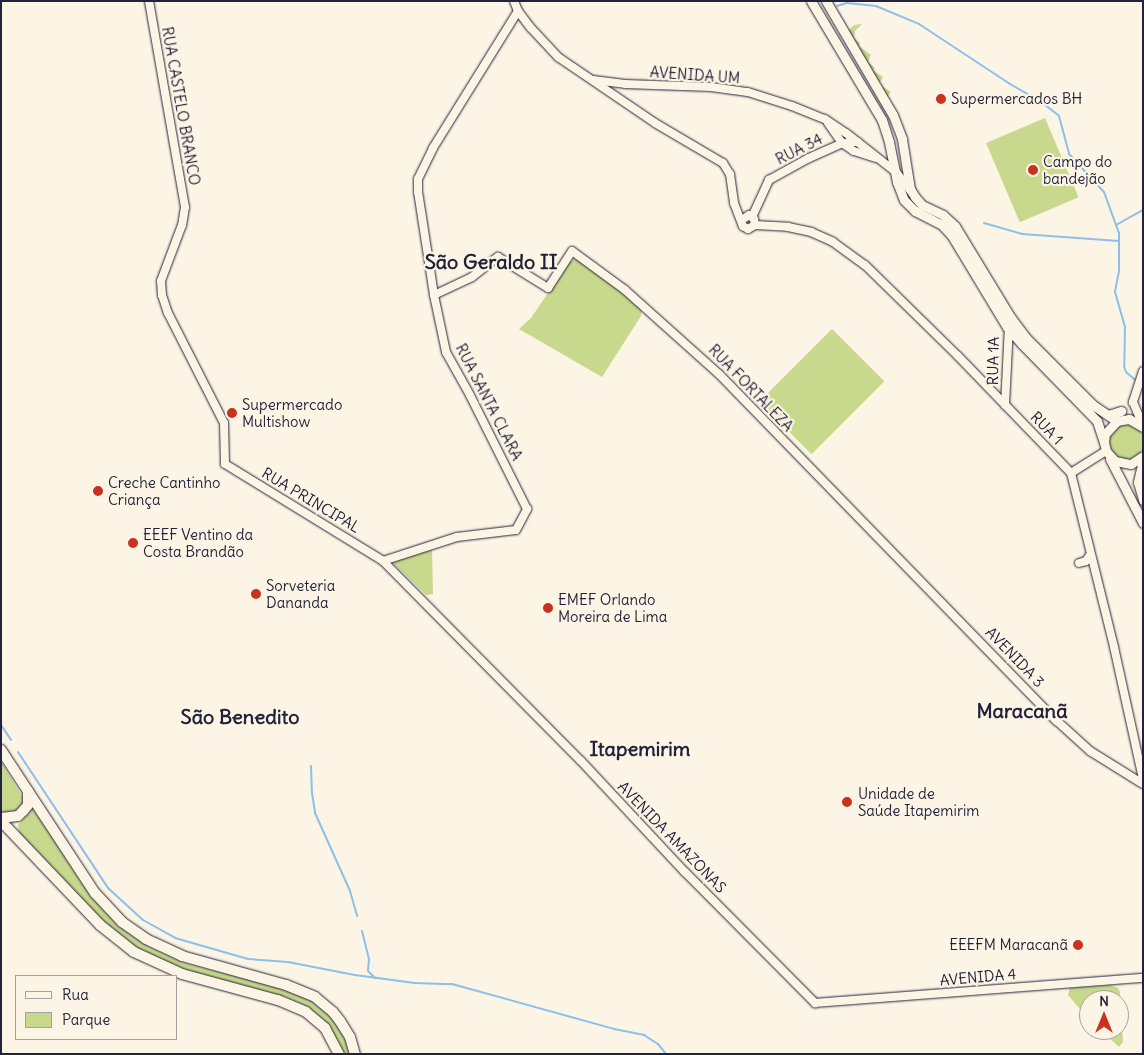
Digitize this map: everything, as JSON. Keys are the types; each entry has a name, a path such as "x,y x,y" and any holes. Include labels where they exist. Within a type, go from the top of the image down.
{"main road":[{"path":"811,1 882,120 889,142 894,170 904,200 915,211 940,224 952,236 1011,324 1093,405 1108,415 1129,419 1143,426"},
{"path":"826,1 894,115 902,139 912,193 920,203 943,215 955,226 1022,344 1092,414 1101,428 1106,450 1143,523"},
{"path":"1119,417 1105,434 1106,450 1123,464 1131,464 1143,458"},
{"path":"1143,458 1138,482 1143,500"},
{"path":"1,750 95,893 122,922 146,939 182,956 286,985 315,997 340,1021 350,1037 355,1054"},
{"path":"1,819 18,816 23,812 28,805 28,791"},
{"path":"1,819 100,925 134,952 182,974 287,1002 317,1019 330,1035 339,1054"}],"street":[{"name":"RUA CASTELO BRANCO","path":"149,1 184,201 184,216 165,265 161,281 162,296 168,313 224,423 224,464"},
{"path":"514,1 518,11 558,56 590,80 655,123 723,163 730,174 734,203 743,226 748,229 754,221 746,216 742,220"},
{"name":"RUA SANTA CLARA","path":"383,561 457,537 516,530 527,509 470,394 446,352 434,295 418,192 418,179 432,148 518,11"},
{"name":"AVENIDA UM","path":"590,80 625,84 711,87 748,92 792,106 824,119 859,143 876,159 894,170 912,193"},
{"name":"AVENIDA UM","path":"824,119 842,143 854,152 876,159"},
{"path":"842,143 859,143"},
{"name":"RUA 34","path":"754,221 769,180 809,158 842,143"},
{"name":"RUA 1","path":"754,221 811,232 834,242 865,265 1006,405 1071,473"},
{"name":"RUA FORTALEZA","path":"434,295 472,277 498,257 548,288 572,251 625,290 719,374 897,559"},
{"name":"RUA 1A","path":"1006,405 1011,324"},
{"path":"1119,417 1134,402 1143,371"},
{"path":"1134,402 1143,426"},
{"path":"1106,450 1071,473 1114,647 1143,779"},
{"name":"RUA PRINCIPAL","path":"224,464 383,561"},
{"path":"1079,563 1086,561 1090,555"},
{"name":"AVENIDA 3","path":"897,559 977,637 1057,721 1090,751 1143,784"},
{"name":"AVENIDA AMAZONAS","path":"383,561 585,765 686,872 815,1003"},
{"name":"AVENIDA 4","path":"815,1003 1143,978"}],"green space":[{"path":"862,24 855,31 854,38 860,43 859,46 871,55 868,62 875,68 873,70 883,77 879,84 848,31 854,25"},
{"path":"880,84 891,92 887,97"},
{"name":"Campo do bandejão","path":"1045,118 1079,197 1020,222 986,143"},
{"path":"575,259 584,260 642,309 641,316 602,377 519,329 531,318 569,262"},
{"path":"832,329 884,381 811,454 759,402"},
{"path":"1126,424 1133,425 1139,429 1143,435 1143,449 1139,455 1133,459 1126,460 1119,459 1113,455 1109,449 1108,442 1109,435 1113,429 1119,425"},
{"path":"432,549 433,594 426,595 392,562"},
{"path":"1,762 24,799 19,811 6,814 1,811"},
{"path":"33,808 89,894 127,932 149,947 184,963 297,992 323,1007 342,1030 353,1054 344,1054 330,1027 317,1014 302,1004 286,997 194,974 145,954 112,930 19,833 18,825"},
{"path":"1110,985 1119,990 1079,990 1079,1008 1068,995 1070,988"},
{"path":"1111,1040 1123,1040 1119,1047"}],"waterway":[{"path":"837,6 847,3 876,6 919,24 1010,84 1040,101 1059,116 1069,154 1104,192 1119,233 1119,271 1115,292 1125,327 1124,366 1126,372 1134,379"},
{"path":"1116,225 1143,210"},
{"path":"984,223 1022,234 1119,241"},
{"path":"1,725 11,740"},
{"path":"18,752 108,888 143,920 175,938 248,959 288,962 355,975 414,983 452,984 614,1029 644,1035 658,1044 666,1054"},
{"path":"311,766 315,813 350,891 357,916"},
{"path":"362,931 369,959 368,971 375,978"}],"place":[{"name":"Supermercados BH","path":"941,99"},
{"name":"Campo do bandejão","path":"1033,170"},
{"name":"Supermercado Multishow","path":"232,413"},
{"name":"Creche Cantinho Criança","path":"98,491"},
{"name":"EEEF Ventino da Costa Brandão","path":"133,543"},
{"name":"Sorveteria Dananda","path":"256,594"},
{"name":"EMEF Orlando Moreira de Lima","path":"548,608"},
{"name":"Unidade de Saúde Itapemirim","path":"847,802"},
{"name":"EEEFM Maracanã","path":"1078,945"}],"district":[{"name":"São Geraldo II","path":"491,261"},
{"name":"Maracanã","path":"1022,710"},
{"name":"São Benedito","path":"240,716"},
{"name":"Itapemirim","path":"640,748"}]}
